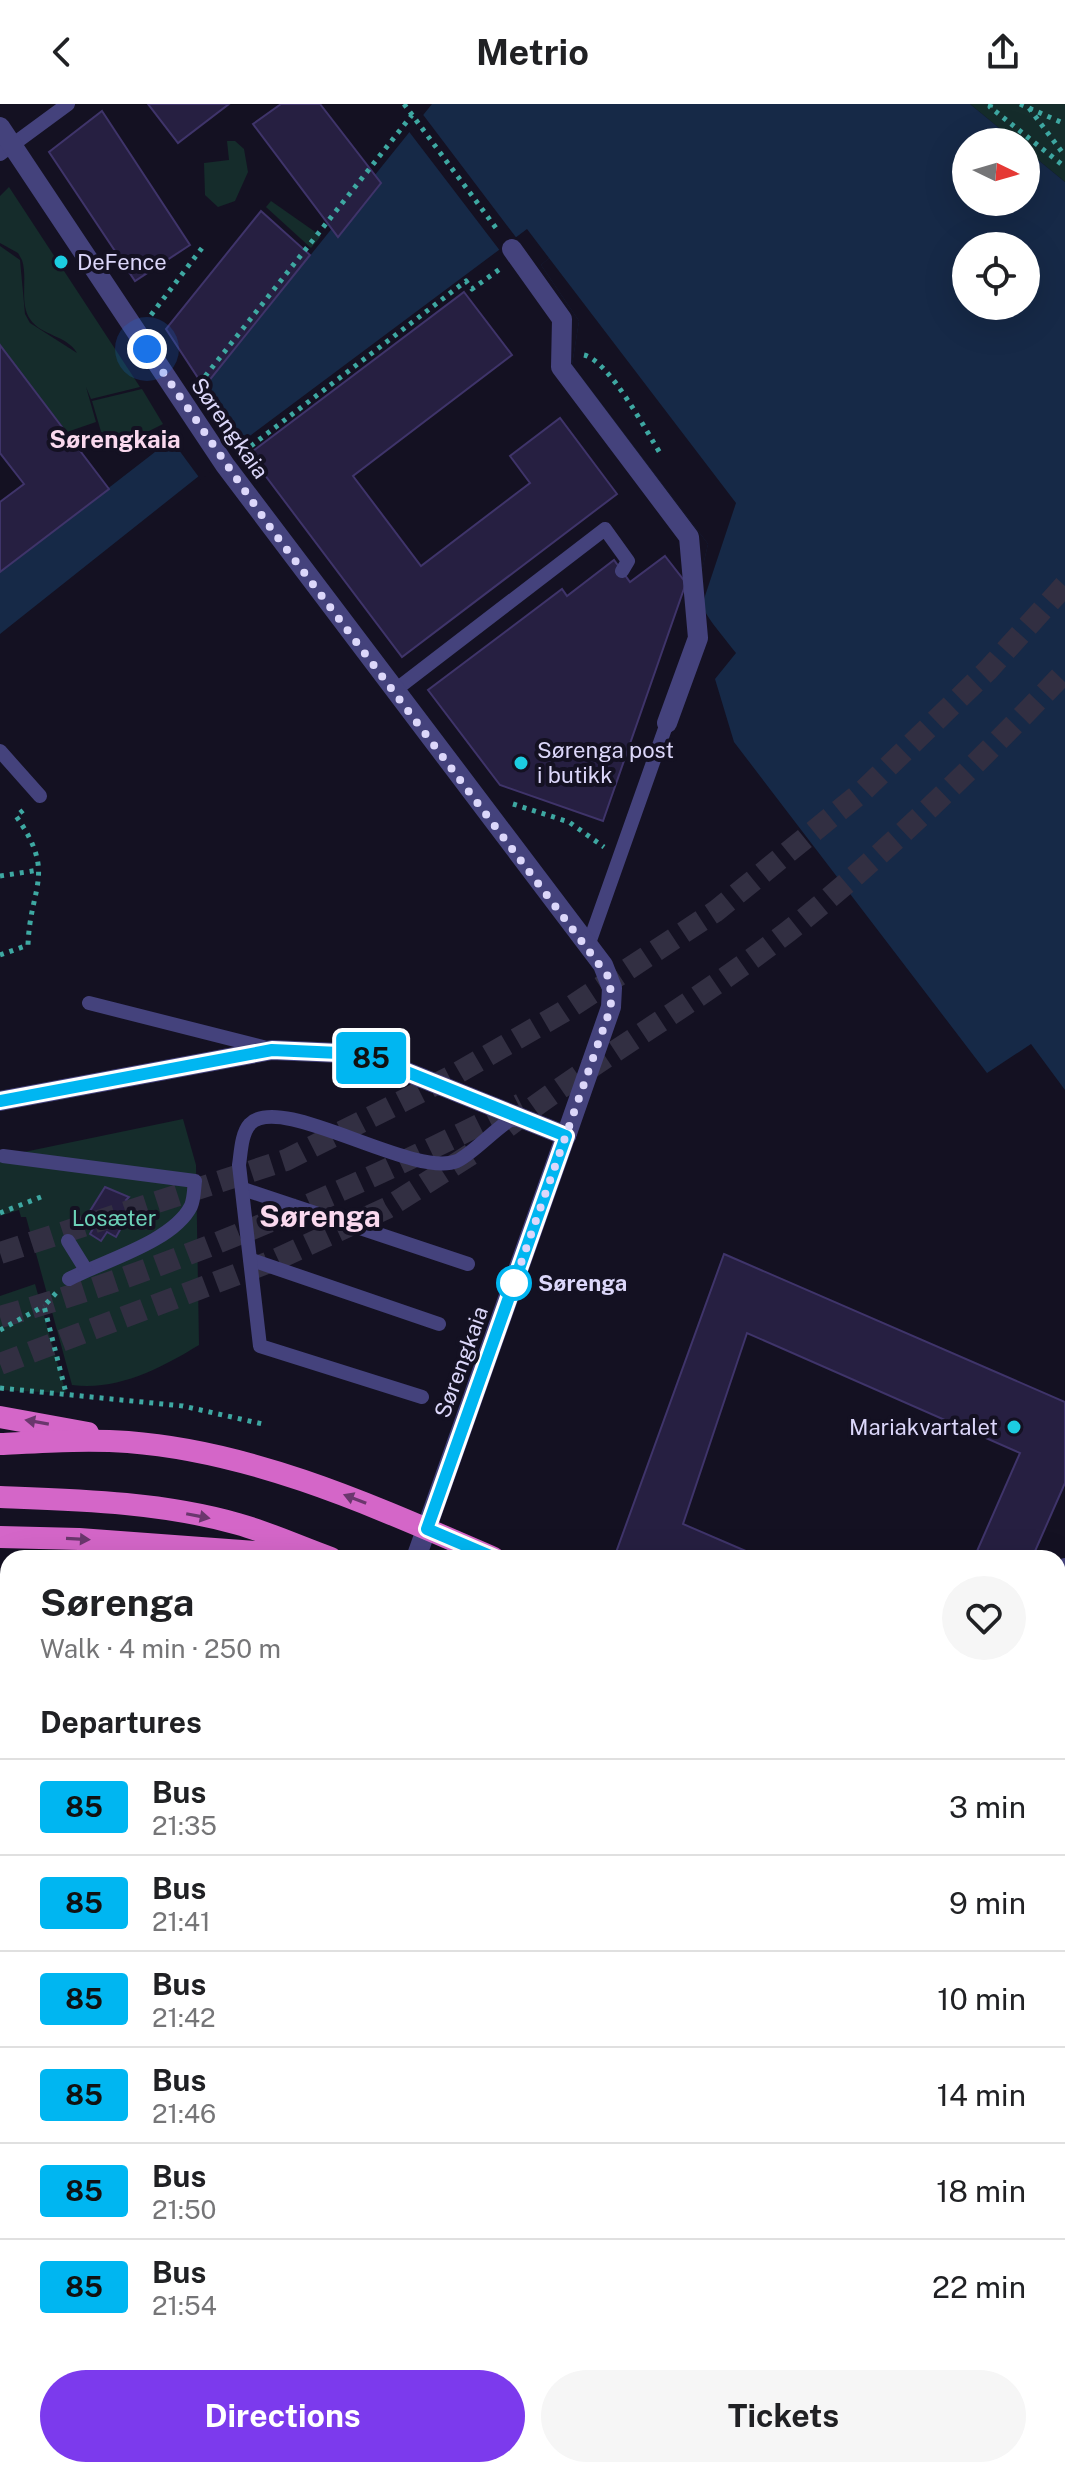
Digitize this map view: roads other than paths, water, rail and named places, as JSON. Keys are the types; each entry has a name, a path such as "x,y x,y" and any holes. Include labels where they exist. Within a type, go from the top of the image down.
{"highway":[{"path":"0,1417 265,1470 342,1495 476,1550"},
{"path":"0,1444 128,1442"},
{"path":"0,1497 102,1502 194,1515 236,1524 309,1550"},
{"path":"0,1537 79,1539 232,1550"}],"street":[{"name":"Sørengkaia","path":"0,127 7,150 225,465 610,979 613,996 419,1550"},
{"path":"515,253 562,319 561,367 689,537 698,638 667,723"},
{"path":"0,1101 106,1078 272,1050 362,1054 566,1134"}],"lane":[{"path":"7,150 68,104"},
{"path":"394,691 605,529 628,561 622,571"},
{"path":"588,946 667,723"},
{"path":"0,751 40,796"},
{"path":"89,1003 272,1050"},
{"path":"422,1397 260,1346 239,1165 243,1138 251,1124 264,1117 289,1119 422,1161 456,1161 510,1120 524,1119"},
{"path":"3,1156 195,1181 190,1207 175,1225 69,1279"},
{"path":"243,1189 468,1264"},
{"path":"68,1241 86,1270"},
{"path":"252,1260 439,1324"}],"water":[{"path":"432,104 970,104 999,128 952,128 952,216 1040,216 1040,161 1065,182 1065,1090 1031,1044 987,1073 734,742 715,679 736,653 706,613 700,593 708,544 572,365 579,321 541,265 549,258 527,229 243,441 0,634 0,572 217,404 206,385"}],"tunnel":[{"path":"0,1253 286,1160 454,1075 563,1012 716,911 863,791 988,670 1065,585"},
{"path":"507,1127 728,976 800,922 937,801 1065,672"},
{"path":"0,1317 200,1250 394,1166 521,1104"},
{"path":"0,1364 275,1260 387,1208 473,1153"}],"place":[{"name":"DeFence","path":"61,262"},
{"name":"Sørenga post i butikk","path":"521,763"},
{"name":"Sørenga","path":"514,1283"},
{"name":"Mariakvartalet","path":"1014,1427"}],"district":[{"name":"Sørengkaia","path":"115,439"},
{"name":"Sørenga","path":"320,1216"}],"park label":[{"name":"Losæter","path":"114,1218"}]}
